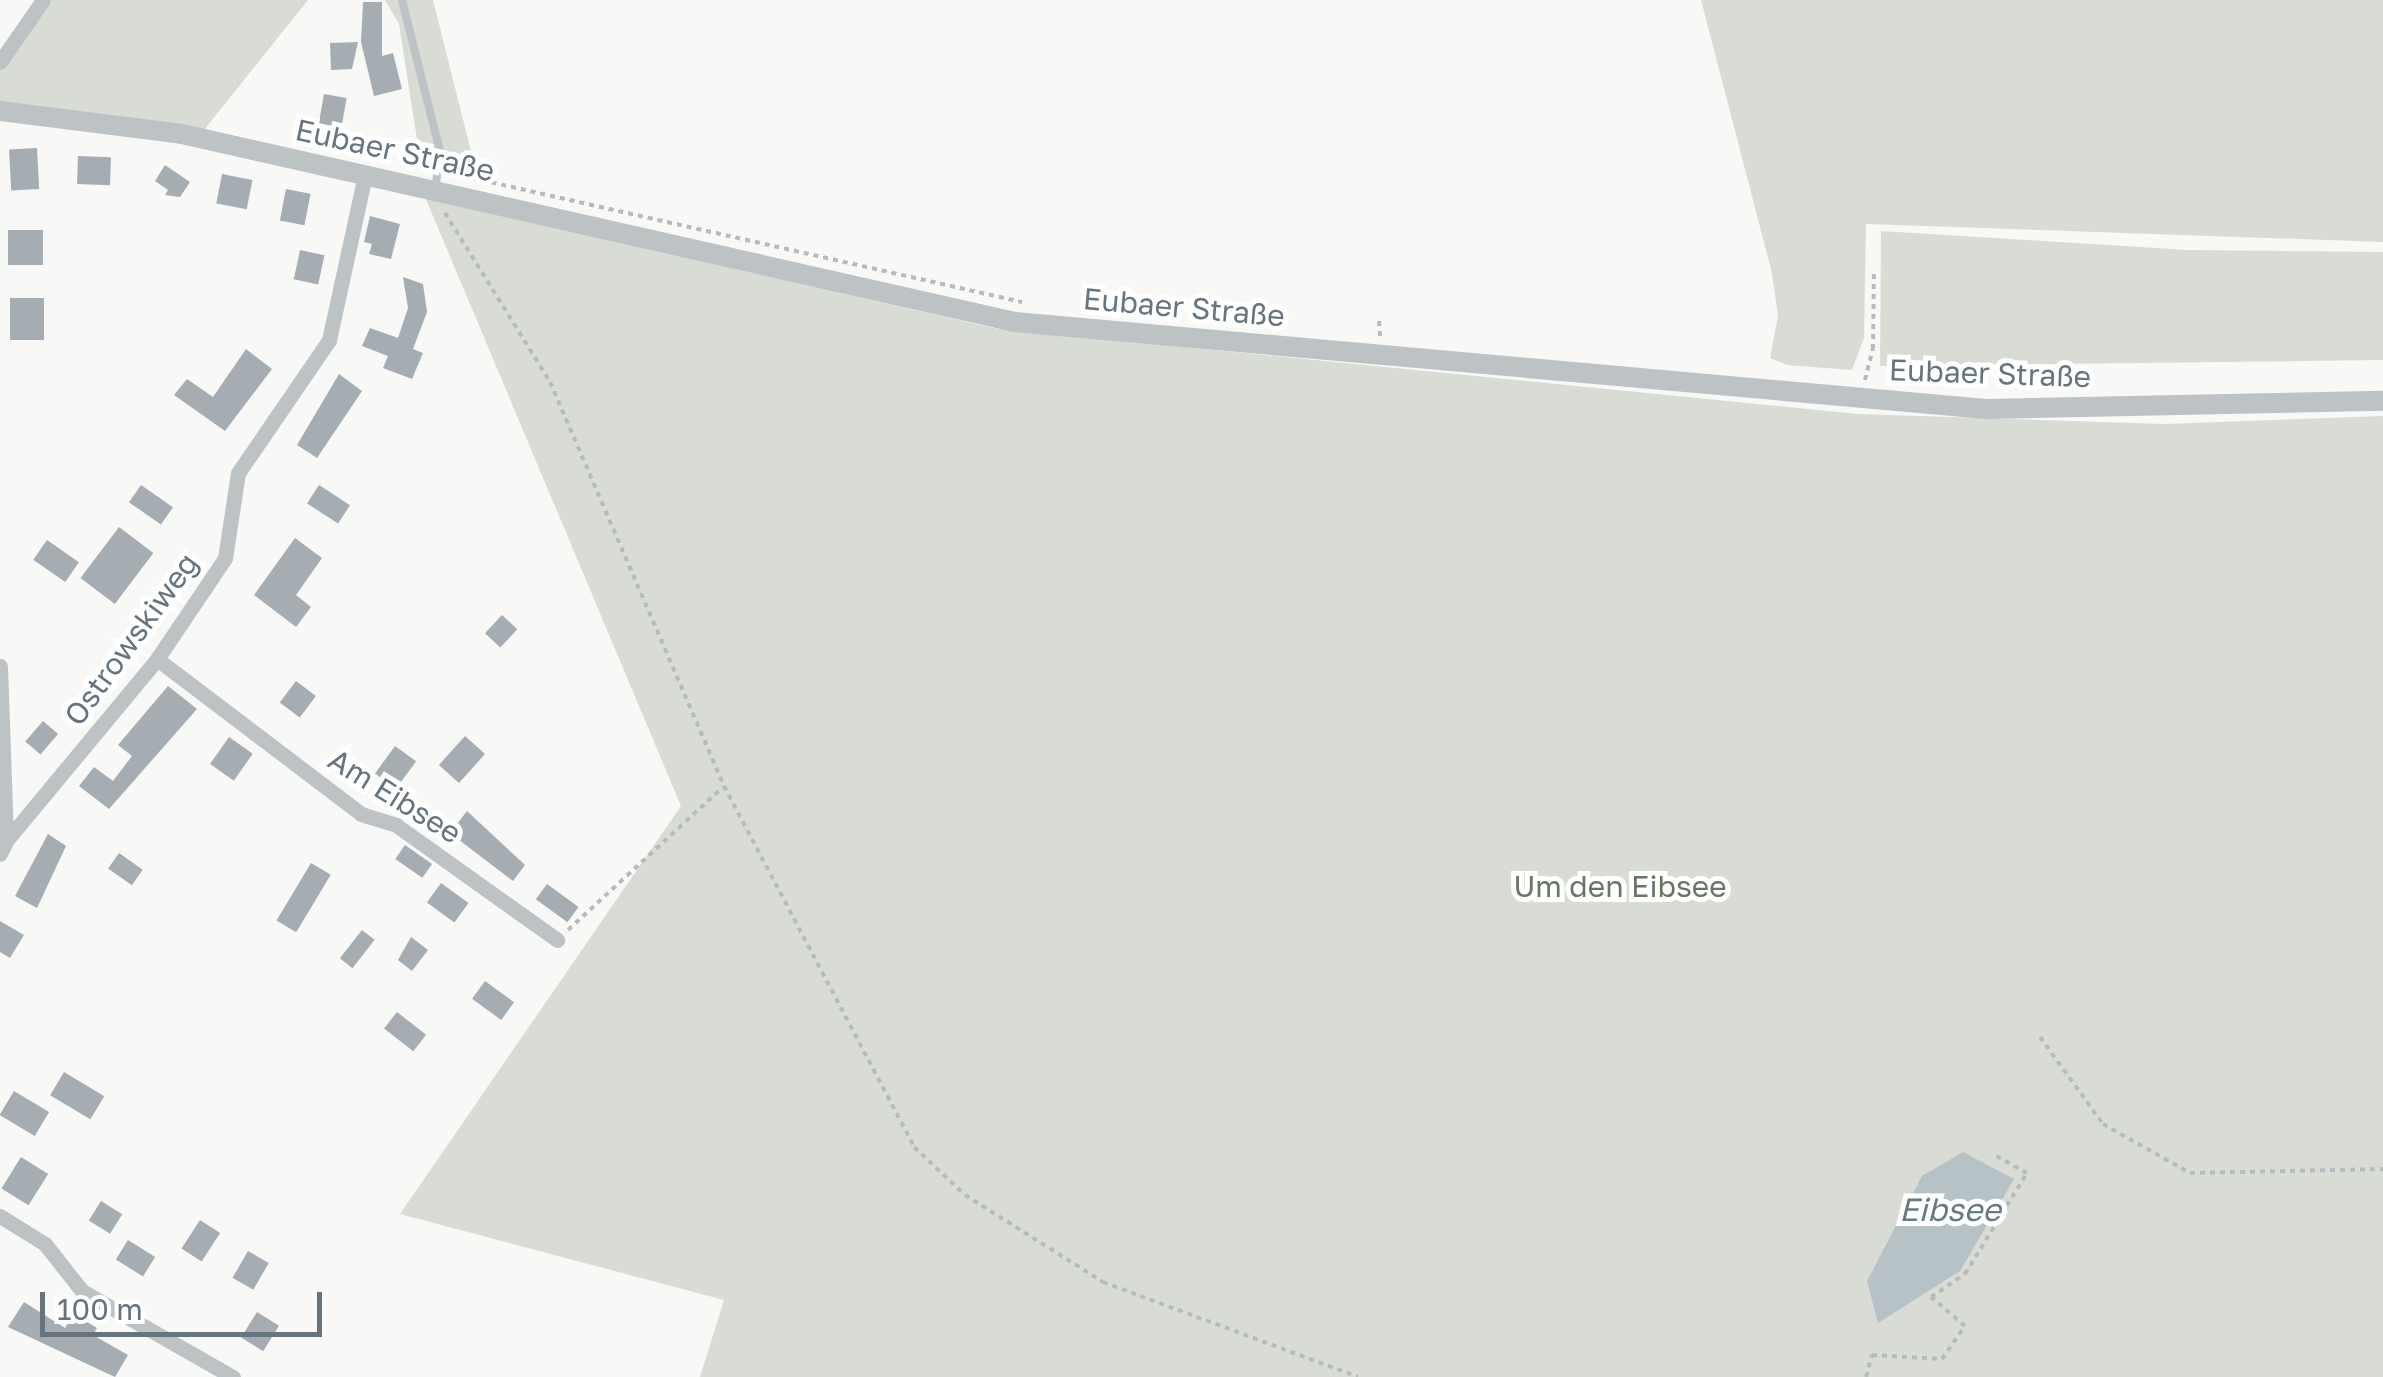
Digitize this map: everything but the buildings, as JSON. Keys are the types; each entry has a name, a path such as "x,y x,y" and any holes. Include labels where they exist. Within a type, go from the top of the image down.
{"street":[{"path":"0,62 43,0"},
{"name":"Eubaer Straße","path":"0,111 182,134 1015,322 1986,409 2383,400"},
{"name":"Ostrowskiweg","path":"3,847 157,659 225,558 238,474 328,340 365,175"},
{"name":"Am Eibsee","path":"157,659 360,814 396,825 557,940"},
{"path":"0,666 3,847"},
{"path":"0,1216 45,1244 82,1291 233,1377"}],"lane":[{"path":"402,0 440,150 435,189"}],"path":[{"path":"1029,303 479,176 435,189 453,232 550,382 724,786 914,1147 964,1195 1102,1282 1358,1377"},
{"path":"1865,380 1873,349 1874,268"},
{"path":"1360,334 1399,338"},
{"path":"1846,378 1883,381"},
{"path":"557,940 724,786"},
{"path":"2040,1037 2103,1124 2190,1173 2383,1169"},
{"path":"1866,1377 1872,1356 1942,1359 1965,1326 1931,1297 1965,1274 2027,1173 1994,1155"}],"green space":[{"path":"44,0 308,0 204,130 0,110 0,67"},
{"path":"385,0 433,0 475,167 422,171 399,24"},
{"path":"1701,0 2383,0 2383,242 1866,224 1864,338 1852,370 1787,365 1770,358 1778,316 1772,273"},
{"name":"Um den Eibsee","path":"425,197 993,328 1858,414 2165,424 2383,416 2383,1377 700,1377 724,1300 400,1214 681,806"},
{"path":"1881,231 2188,250 2383,252 2383,360 1880,366"}],"water":[{"name":"Eibsee","path":"1963,1152 2014,1179 1960,1271 1878,1323 1867,1281 1922,1176"}]}
